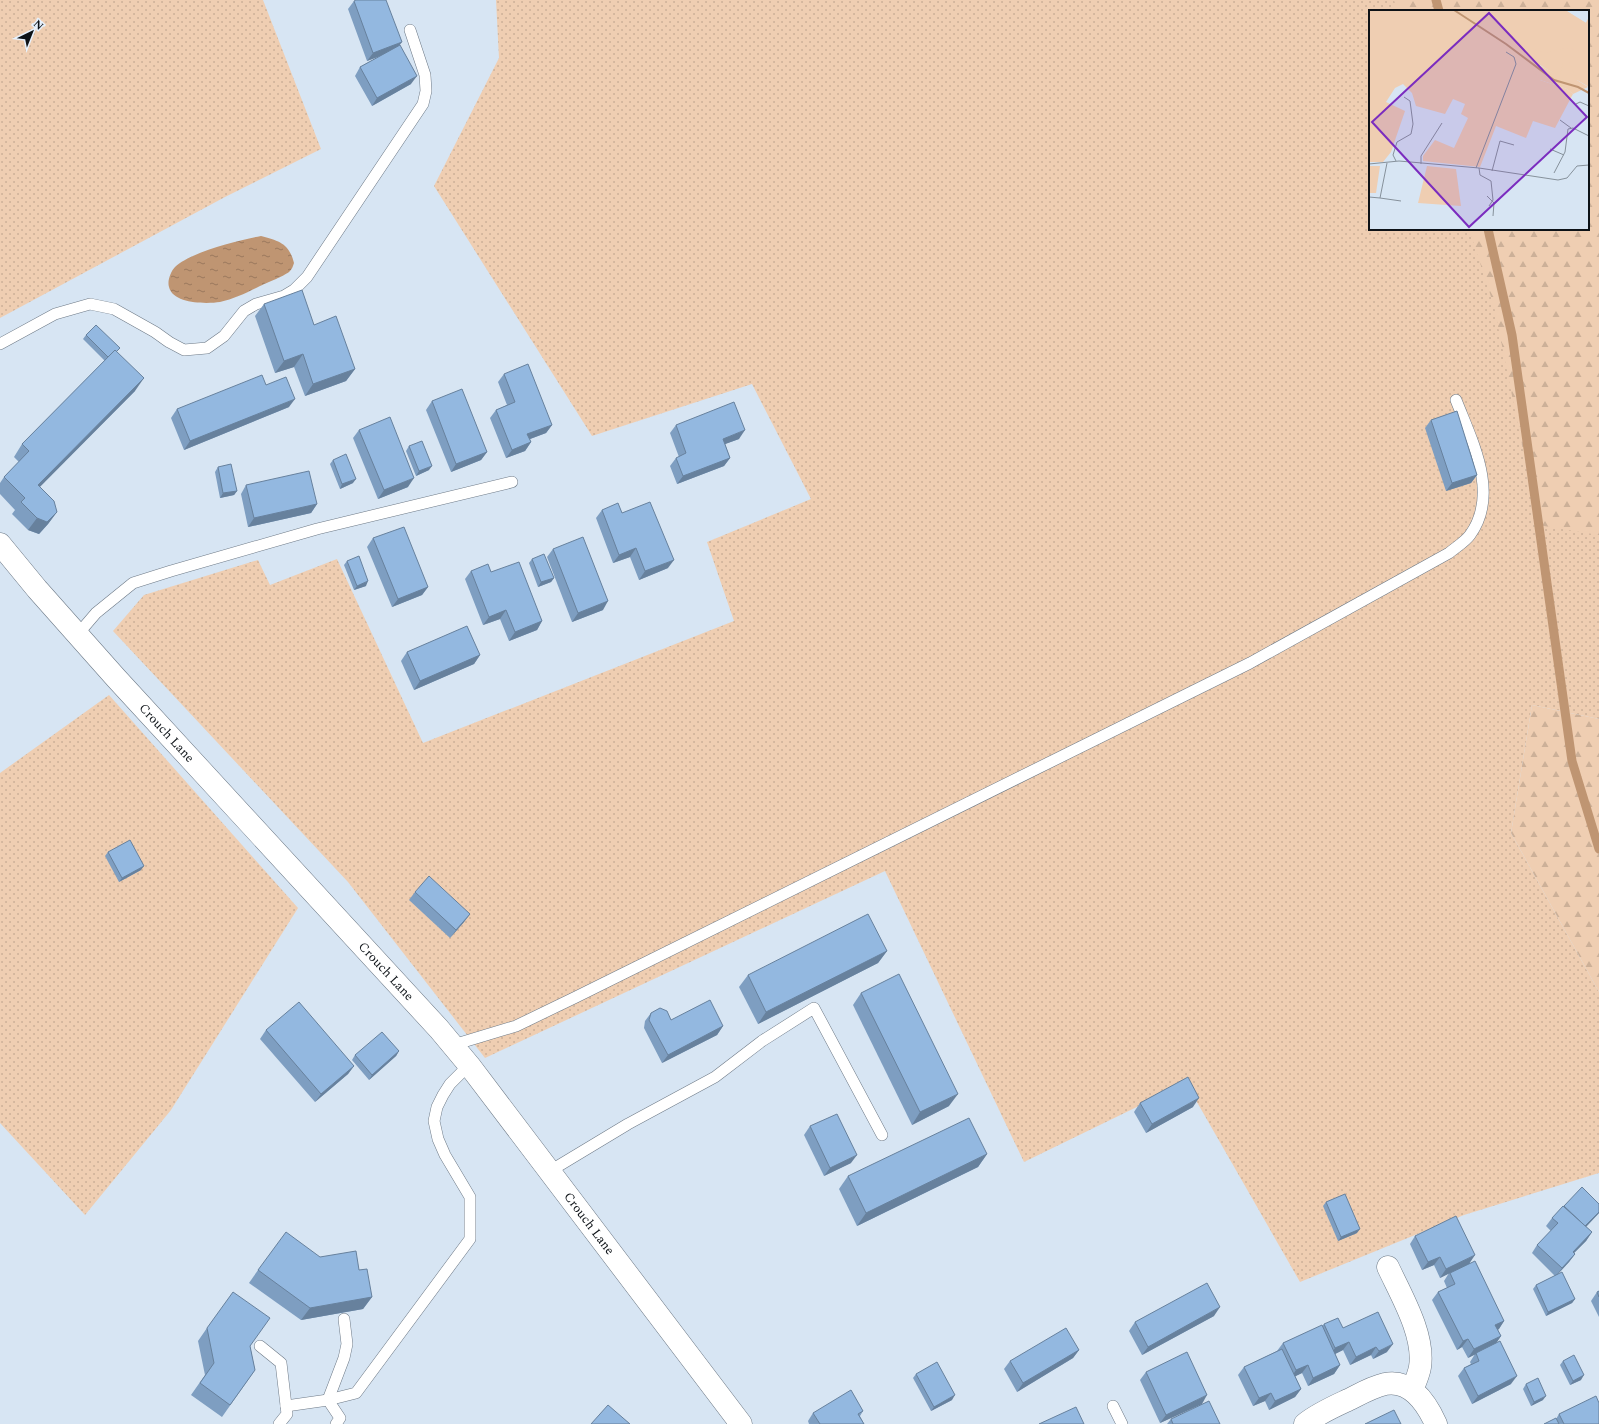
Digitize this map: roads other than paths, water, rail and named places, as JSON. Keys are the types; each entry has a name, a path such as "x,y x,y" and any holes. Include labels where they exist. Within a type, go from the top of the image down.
{"street":[{"name":"Crouch Lane","path":"0,544 37,589 116,678 469,1064 740,1424"},
{"path":"1388,1267 1413,1320 1420,1352 1420,1367 1412,1390"},
{"path":"1305,1424 1329,1409 1370,1389 1386,1384 1397,1384 1412,1390 1429,1408 1436,1424"}],"lane":[{"path":"0,344 55,314 90,304 114,309 156,332 169,342 184,350 207,348 224,336 244,311 256,304 284,296 294,290 307,277 423,104 426,91 425,75 410,30"},
{"path":"452,1045 516,1026 535,1017 1250,663 1449,553 1470,536 1480,516 1484,492 1478,457 1456,400"},
{"path":"78,634 96,613 133,583 317,529 512,482"},
{"path":"550,1171 628,1124 715,1078 762,1041 814,1008 882,1135"},
{"path":"286,1406 328,1400 356,1393 470,1239 470,1197 440,1144 434,1121 437,1107 443,1095 450,1084 469,1064"},
{"path":"328,1400 344,1358 347,1344 344,1319"},
{"path":"260,1346 282,1363 287,1414 279,1424"},
{"path":"328,1400 340,1418 336,1424"},
{"path":"1113,1406 1122,1424"}],"water":[{"path":"261,236 278,241 289,251 294,263 288,273 241,295 220,302 191,302 183,300 172,293 169,287 170,276 175,267 182,262 192,256 216,247"}],"waterway":[{"path":"1436,0 1439,10"},
{"path":"1488,230 1512,335 1572,761 1599,849"}]}
